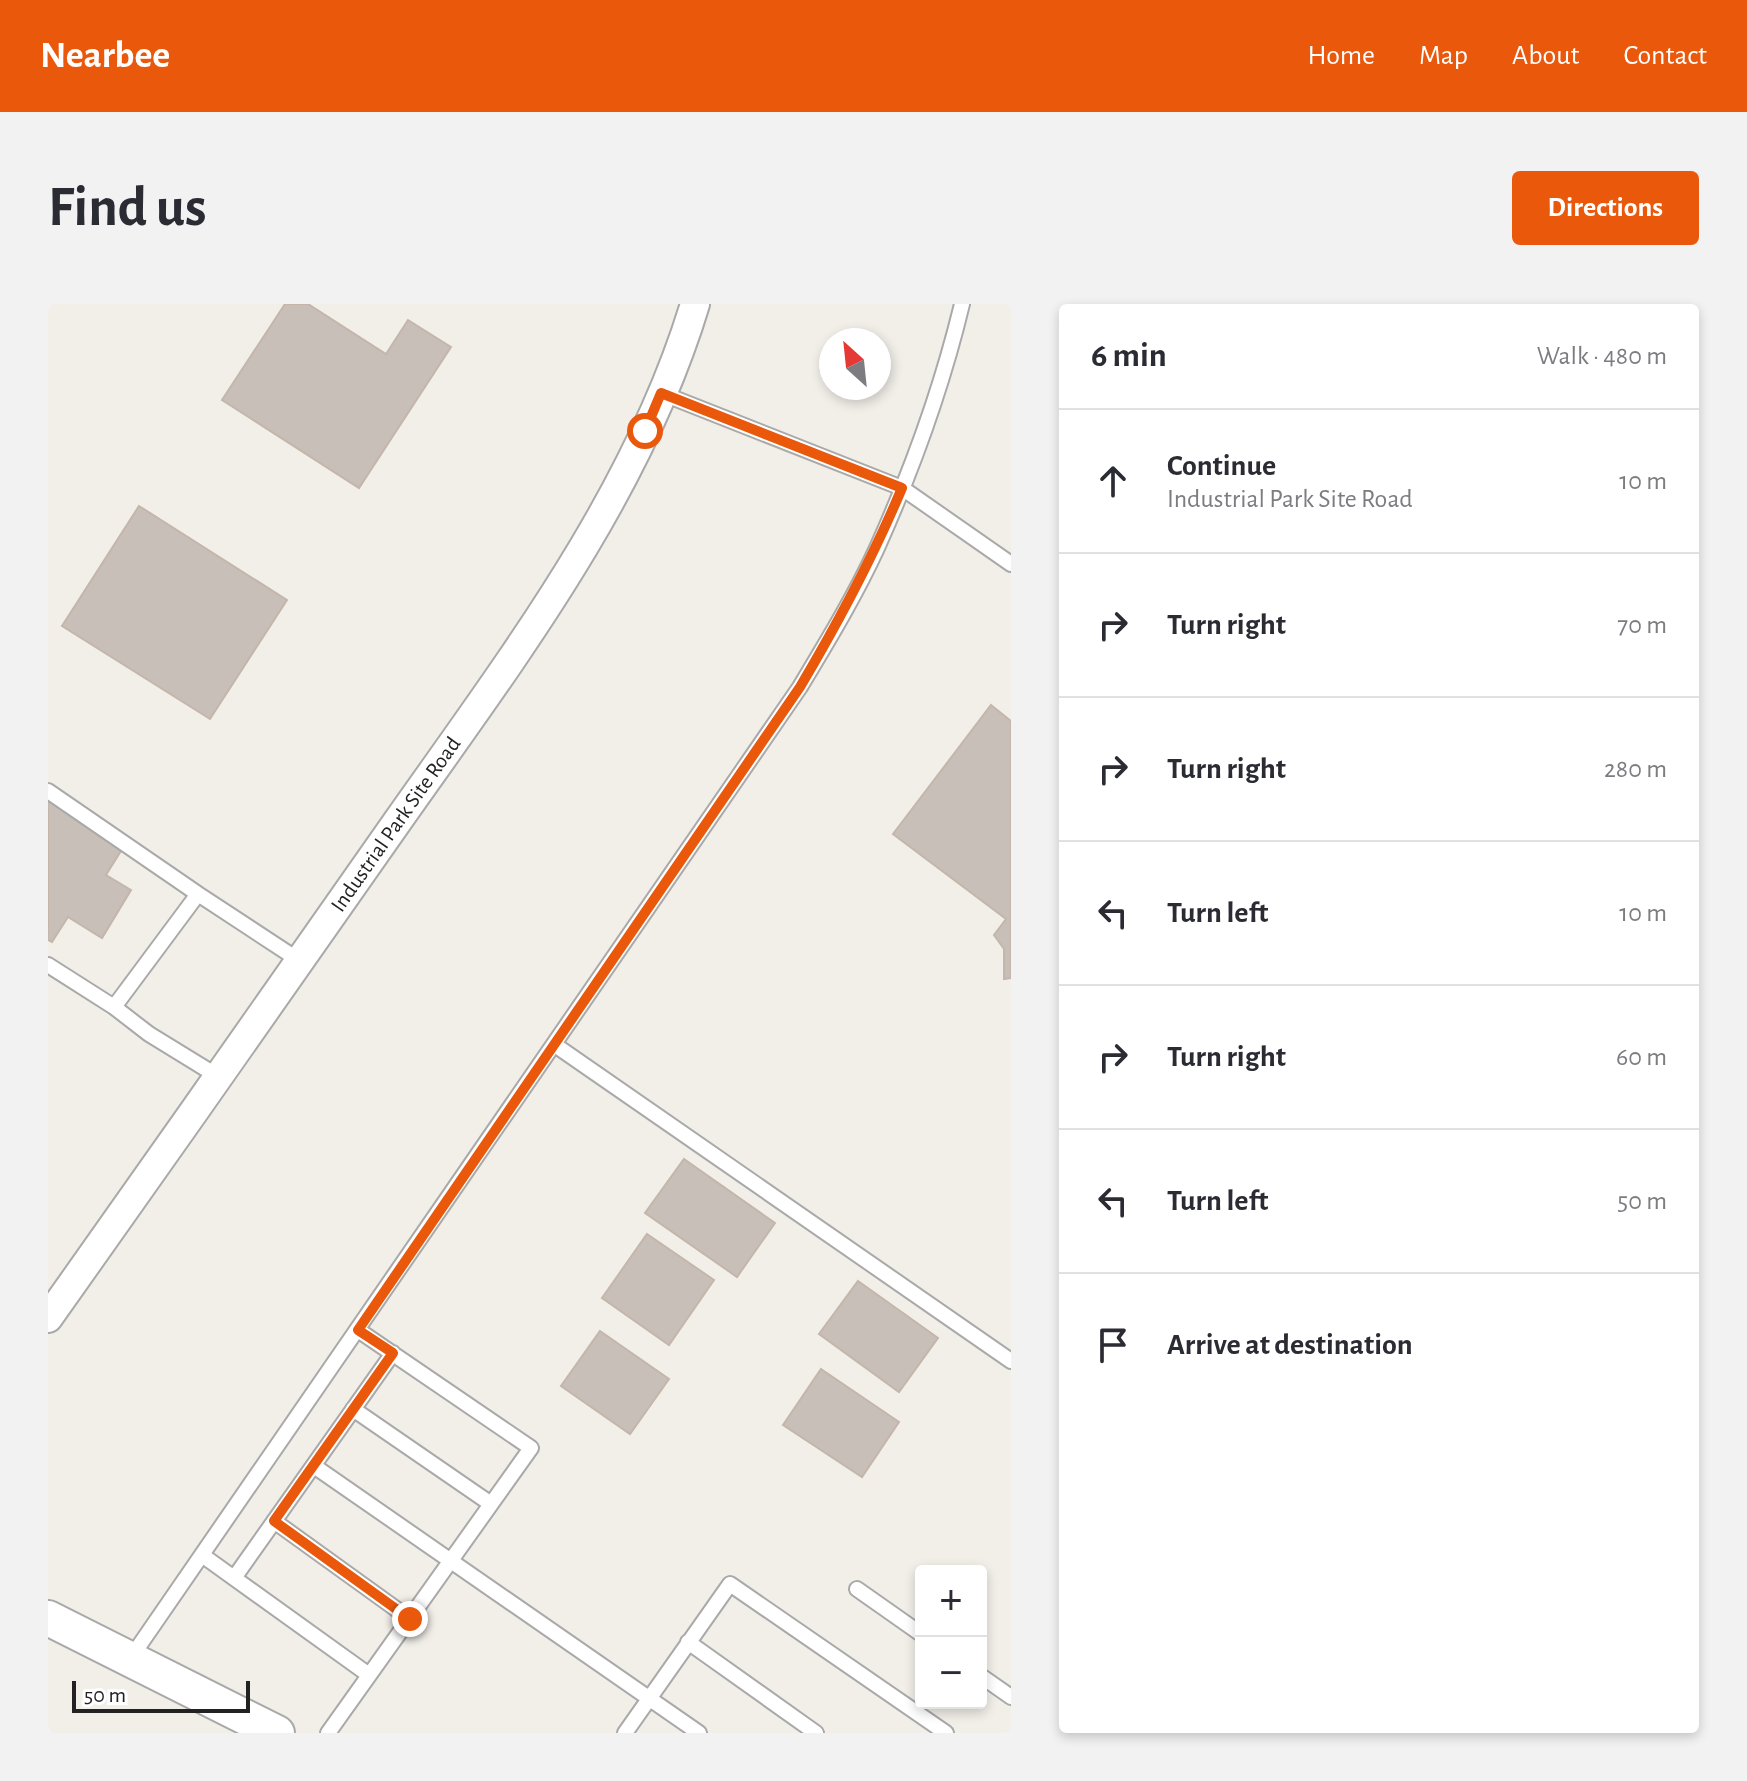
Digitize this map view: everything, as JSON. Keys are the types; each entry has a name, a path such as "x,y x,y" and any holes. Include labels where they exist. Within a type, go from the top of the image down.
{"street":[{"name":"Industrial Park Site Road","path":"48,1318 509,662 585,546 645,431 695,304"},
{"path":"48,1618 277,1733"}],"lane":[{"path":"130,1659 800,687 876,550 902,488 952,345 962,304"},
{"path":"661,393 902,488 1011,564"},
{"path":"48,791 300,961"},
{"path":"114,1007 198,894"},
{"path":"48,965 219,1077"},
{"path":"555,1045 1011,1361"},
{"path":"328,1733 531,1448 358,1330"},
{"path":"234,1578 393,1353"},
{"path":"353,1409 491,1504"},
{"path":"314,1466 699,1733"},
{"path":"274,1521 410,1619"},
{"path":"202,1555 369,1675"},
{"path":"625,1733 730,1584 946,1733"},
{"path":"857,1589 915,1630"},
{"path":"688,1642 816,1733"},
{"path":"987,1680 1011,1697"}],"building":[{"path":"285,304 308,304 386,354 408,320 451,347 359,488 222,400"},
{"path":"139,506 287,600 210,719 62,626"},
{"path":"991,705 1011,721 1011,978 1004,979 1004,949 994,935 1006,919 893,834"},
{"path":"48,799 124,846 106,875 131,890 102,938 68,917 52,942 48,940"},
{"path":"684,1159 775,1223 737,1277 645,1213"},
{"path":"647,1234 714,1280 669,1345 602,1298"},
{"path":"858,1281 938,1338 899,1392 819,1334"},
{"path":"600,1331 669,1379 630,1434 561,1386"},
{"path":"821,1369 899,1422 862,1477 783,1425"}],"route":[{"path":"410,1619 274,1521 393,1353 358,1330 800,687 876,550 902,488 661,393 645,431"}]}
